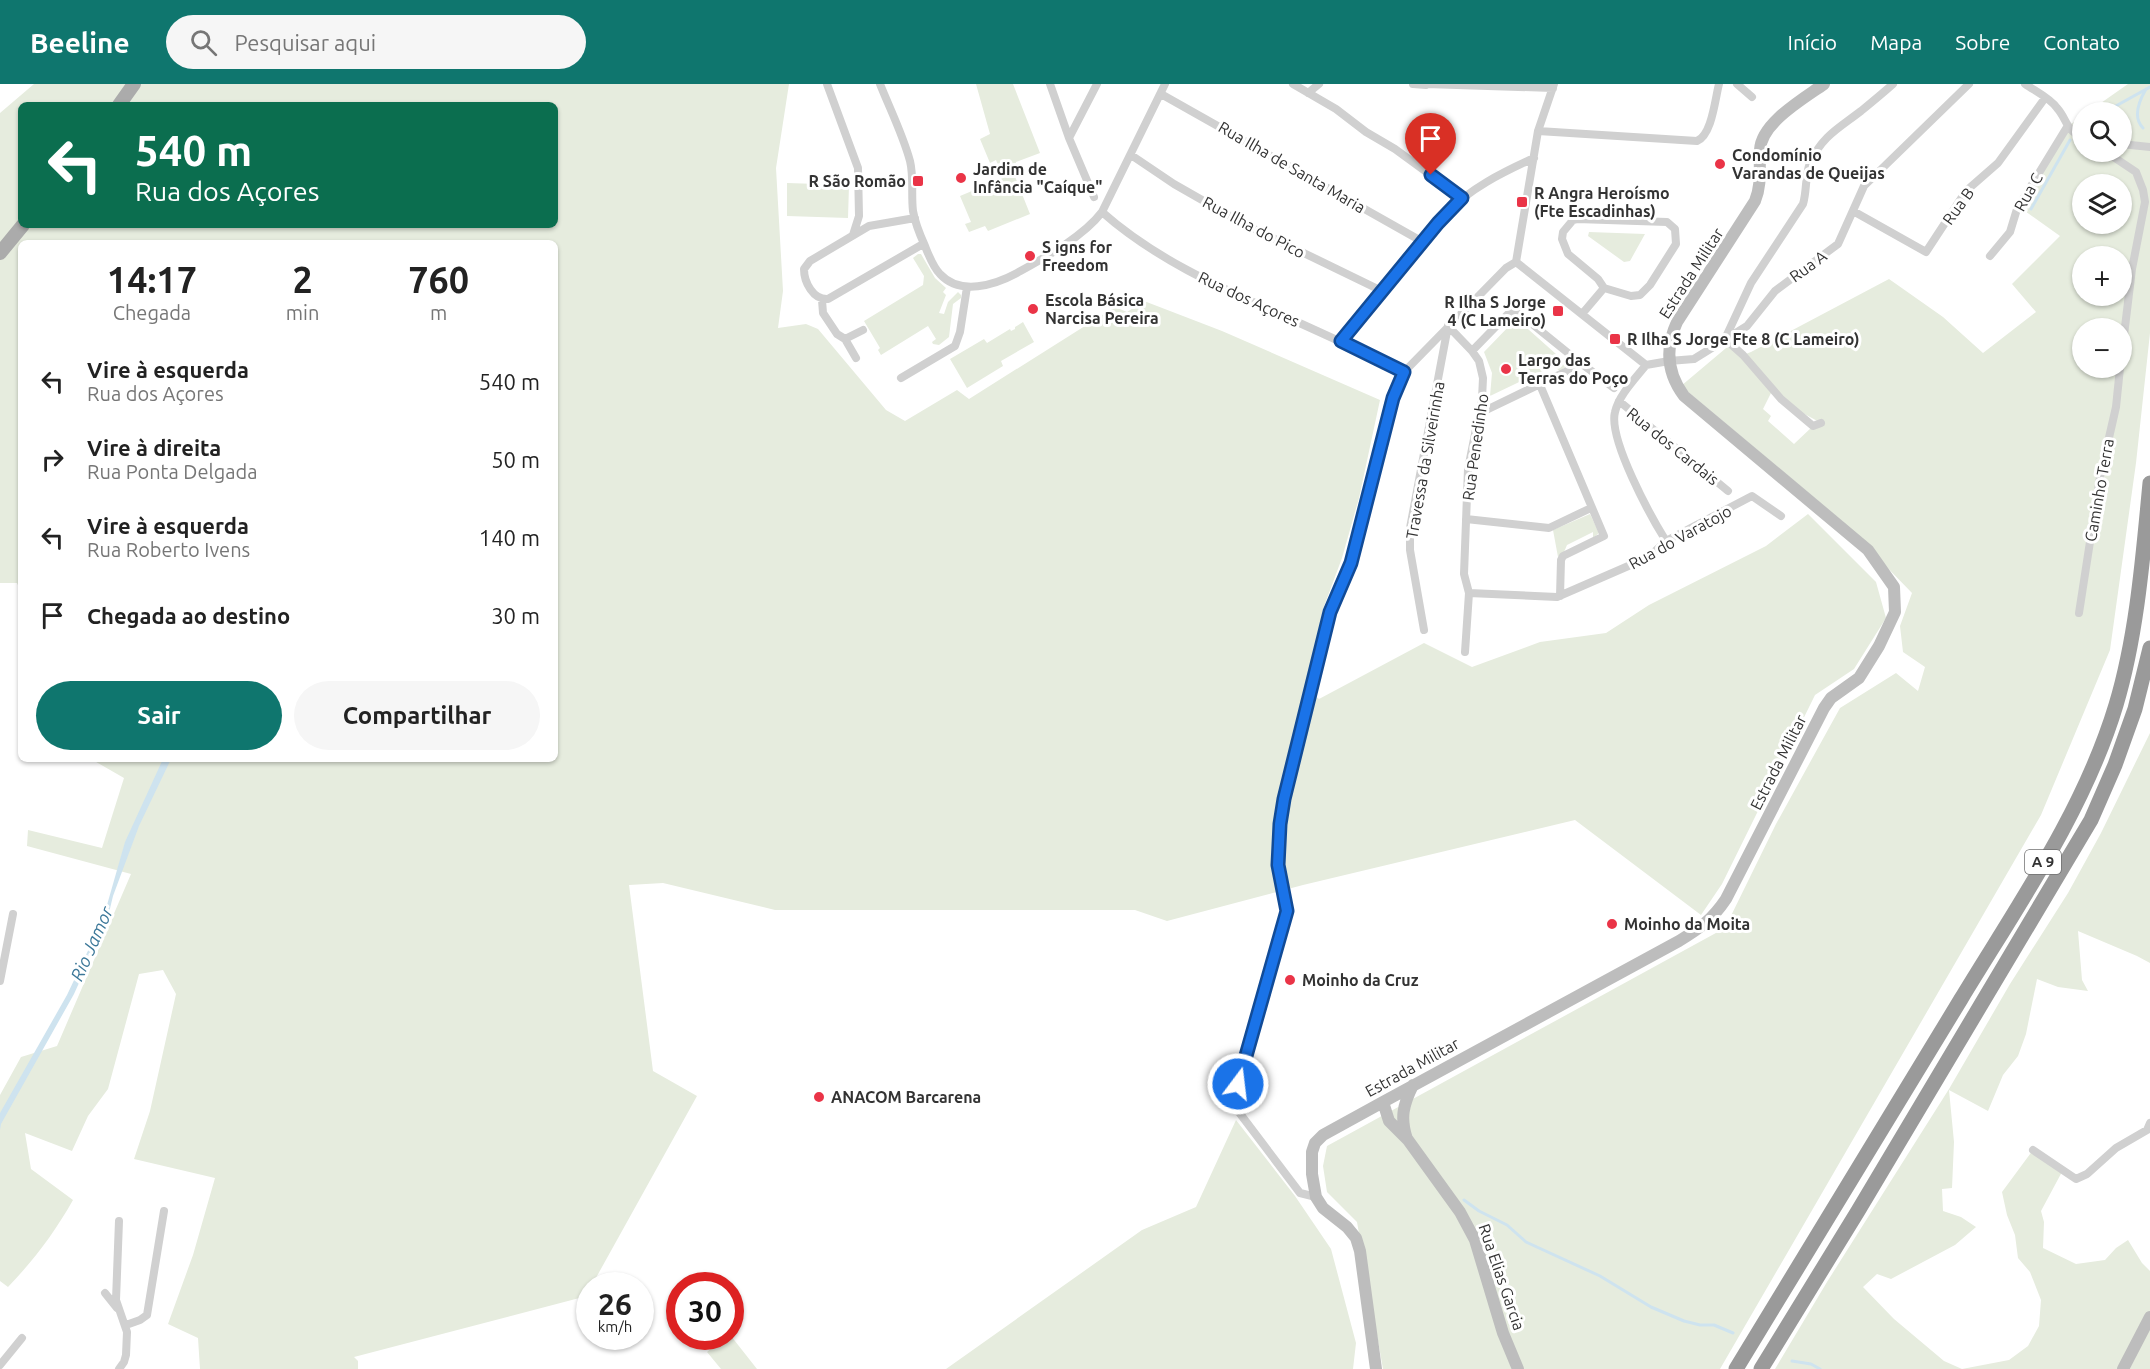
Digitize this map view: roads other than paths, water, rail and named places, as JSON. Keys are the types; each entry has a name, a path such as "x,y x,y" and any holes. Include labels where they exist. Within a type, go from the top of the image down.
{"highway":[{"name":"A 9","path":"1736,1369 2046,858 2097,757 2116,704 2129,646 2144,546 2150,483"},
{"name":"A 9","path":"1761,1369 2091,820 2115,765 2135,709 2150,648"}],"main road":[{"path":"121,102 134,84"},
{"path":"0,253 21,228"}],"street":[{"path":"827,84 858,168 859,216 853,235"},
{"path":"880,84 911,164 915,218 923,244 940,275 952,283 967,287 986,285 1024,268 1091,225 1102,212 1166,84"},
{"path":"1050,84 1068,138 1094,197"},
{"path":"1068,138 1097,84"},
{"path":"1293,84 1336,109 1462,198"},
{"path":"1308,93 1319,84"},
{"path":"1376,1369 1360,1251 1356,1238 1347,1227 1323,1208 1316,1197 1300,1193 1232,1103 1287,911 1278,865 1284,799 1330,612 1351,563 1393,398 1404,372 1506,268 1516,262 1538,130 1554,86 1413,84"},
{"path":"1538,130 1701,140 1709,128 1719,84"},
{"path":"1737,84 1752,97"},
{"name":"Estrada Militar","path":"1316,1197 1312,1174 1312,1152 1315,1143 1323,1135 1679,941 1703,927 1715,916 1726,899 1824,708 1832,698 1859,678 1879,646 1895,612 1894,587 1868,550 1684,396 1675,382 1669,361 1670,341 1677,322 1755,201 1760,182 1762,137 1776,120 1824,84"},
{"path":"1821,423 1813,426 1781,399 1743,355 1725,339 1751,283 1803,204 1809,166 1819,146 1834,130 1893,84"},
{"name":"Rua A","path":"1646,366 1694,359 1748,326 1775,291 1838,244 1864,186 1969,84"},
{"path":"2025,84 2057,107 2067,127 2072,130"},
{"name":"Rua Ilha de Santa Maria","path":"1161,94 1423,242"},
{"name":"Rua B","path":"1853,211 1926,252 1966,191 1998,163 2045,99"},
{"name":"Rua C","path":"1990,256 2010,232 2017,209 2067,127"},
{"path":"2132,145 2150,147"},
{"name":"Rua Ilha do Pico","path":"1131,155 1174,184 1244,224 1382,291"},
{"path":"1341,341 1462,198 1505,170 1534,158"},
{"path":"2121,162 2136,172 2145,202 2132,269 2126,318"},
{"name":"Rua dos Açores","path":"1102,212 1144,244 1221,288 1341,341 1404,372"},
{"path":"915,218 869,226 810,261 804,269 804,278 815,296 822,300 836,295 923,244"},
{"path":"1573,220 1670,223 1675,229 1676,244 1647,289 1640,295 1630,296 1604,288 1598,279 1568,254 1562,239 1564,229 1573,220"},
{"path":"1516,262 1646,366 1618,401 1614,414 1614,427 1620,448 1652,518 1666,541"},
{"path":"901,378 945,353 957,343 967,287"},
{"path":"1582,314 1604,288"},
{"path":"822,300 823,312 837,334 845,339 856,358"},
{"path":"1472,351 1509,313 1515,310 1614,388"},
{"name":"Rua Penedinho","path":"1448,326 1479,361 1483,378 1480,413 1468,469 1464,574 1469,592 1465,652"},
{"name":"Travessa da Silveirinha","path":"1424,630 1410,550 1410,528 1448,326"},
{"path":"845,339 863,330"},
{"path":"1480,413 1567,371 1578,361"},
{"name":"Caminho Terra","path":"2079,613 2100,477 2116,407 2119,378"},
{"path":"1540,385 1604,536 1563,556 1560,596"},
{"name":"Rua dos Cardais","path":"1618,401 1728,491"},
{"name":"Rua do Varatojo","path":"1469,592 1560,596 1648,557 1666,541 1752,496 1781,516"},
{"path":"1466,519 1549,528 1591,508"},
{"path":"0,981 1,966 14,914"},
{"path":"1398,1127 1413,1085"},
{"name":"Rua Elias Garcia","path":"1383,1102 1385,1113 1408,1140 1460,1212 1475,1240 1503,1332 1518,1369"},
{"name":"Rua Elias Garcia","path":"1353,1118 1372,1118 1398,1127"},
{"path":"2033,1150 2076,1179 2087,1174 2116,1148 2147,1130 2150,1123"},
{"path":"126,1326 147,1315 164,1211"},
{"path":"119,1221 116,1300 126,1326 126,1355 119,1369"},
{"path":"105,1293 118,1308"},
{"path":"2123,1369 2150,1317"},
{"path":"0,1365 22,1338"}],"water":[{"name":"Rio Jamor","path":"162,762 170,762 139,826 113,896 107,921 74,994 1,1124 0,1130 0,1113 67,995 103,919 125,842"}],"waterway":[{"path":"2123,102 2150,87"},
{"path":"2143,128 2137,114 2146,89"},
{"path":"2031,209 2070,140"},
{"path":"1464,1200 1479,1211 1507,1225 1526,1242 1600,1276 1651,1307 1684,1321 1700,1325 1714,1325 1733,1333"},
{"path":"1792,1361 1811,1364 1820,1369"}],"place":[{"name":"Condomínio Varandas de Queijas","path":"1720,164"},
{"name":"Jardim de Infância \"Caíque\"","path":"961,178"},
{"name":"R São Romão","path":"918,181"},
{"name":"R Angra Heroísmo (Fte Escadinhas)","path":"1522,202"},
{"name":"S igns for Freedom","path":"1030,256"},
{"name":"Escola Básica Narcisa Pereira","path":"1033,309"},
{"name":"R Ilha S Jorge 4 (C Lameiro)","path":"1558,311"},
{"name":"R Ilha S Jorge Fte 8 (C Lameiro)","path":"1615,339"},
{"name":"Largo das Terras do Poço","path":"1506,369"},
{"name":"Moinho da Moita","path":"1612,924"},
{"name":"Moinho da Cruz","path":"1290,980"},
{"name":"ANACOM Barcarena","path":"819,1097"}]}
